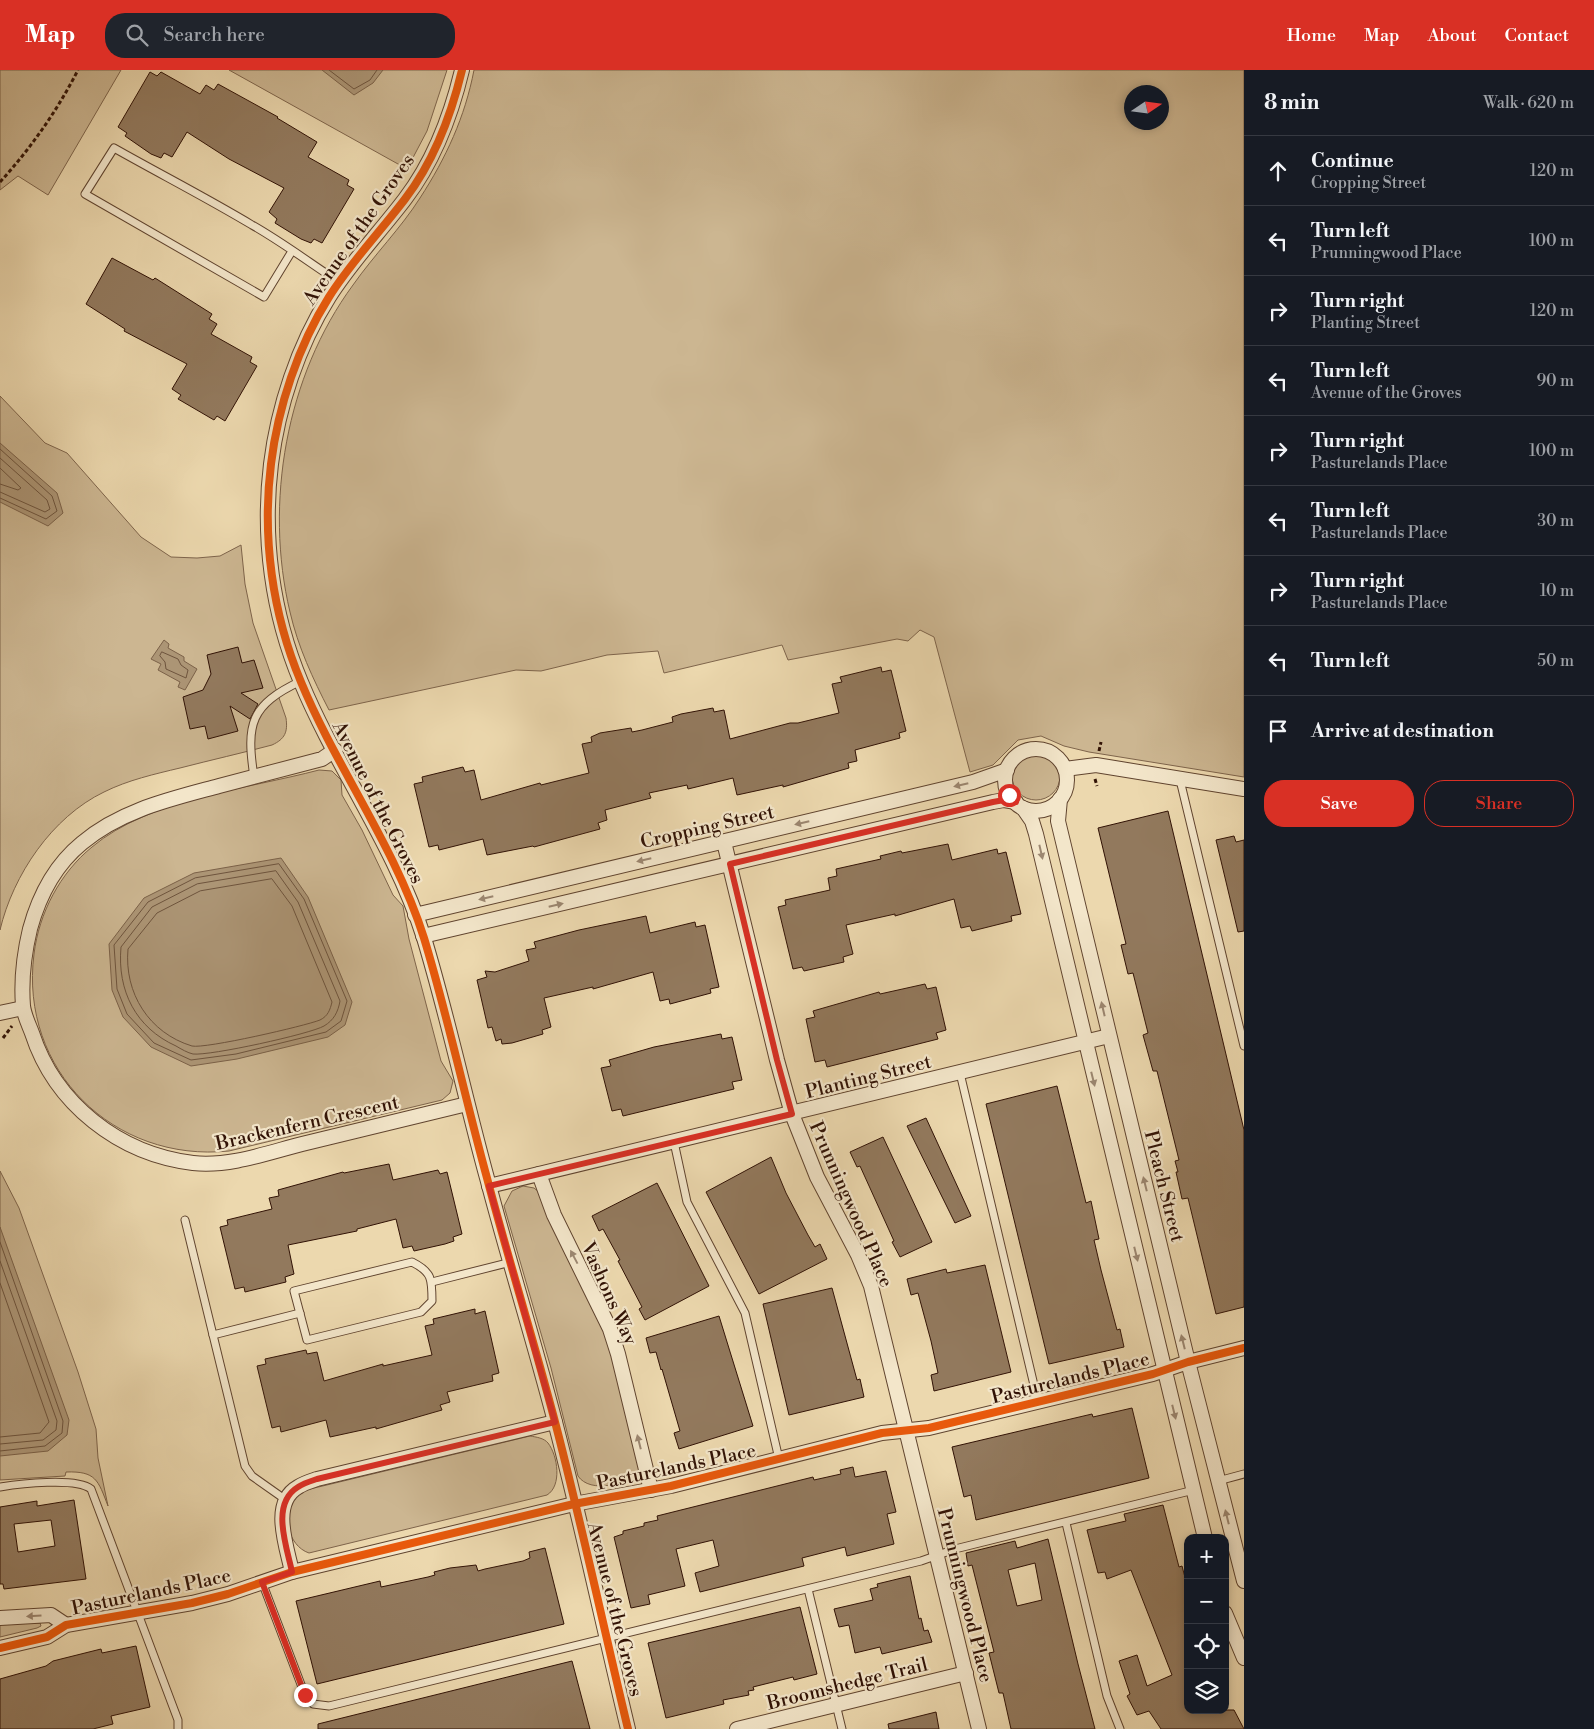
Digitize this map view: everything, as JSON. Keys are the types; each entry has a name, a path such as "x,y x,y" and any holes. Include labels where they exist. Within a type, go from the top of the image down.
{"street":[{"name":"Avenue of the Groves","path":"462,70 454,102 435,150 406,197 359,254 327,299 300,353 281,408 271,462 267,520 272,579 283,631 301,681 335,750 391,855 423,936 489,1186 555,1422 628,1729"},
{"path":"423,936 993,802 1004,800 1019,805 1036,811 1046,809 1060,799 1067,780 1065,769 1055,755 1037,749 1018,755 1007,770 1006,783 1009,795 1019,805 1032,821 1036,834 1084,1042 1204,1534"},
{"name":"Brackenfern Crescent","path":"335,750 322,758 168,800 133,812 82,843 60,865 47,885 33,919 23,973 23,1008 36,1046 52,1076 66,1096 87,1117 110,1135 137,1148 193,1163 242,1159 467,1104"},
{"path":"1065,769 1096,765 1244,790"},
{"name":"Cropping Street","path":"416,915 966,784 995,776 1007,770"},
{"name":"Pleach Street","path":"1060,799 1058,821 1188,1362 1244,1581"},
{"name":"Prunningwood Place","path":"724,842 792,1114 817,1177 858,1255 871,1286 979,1729"},
{"path":"0,1013 23,1008"},
{"name":"Planting Street","path":"489,1186 1109,1036"},
{"name":"Vashons Way","path":"539,1174 554,1215 610,1330 618,1354 651,1490"},
{"name":"Pasturelands Place","path":"0,1648 47,1636 66,1625 138,1614 219,1596 292,1572 574,1504 651,1490 882,1434 929,1428 1164,1371 1188,1362 1244,1348"},
{"path":"292,1572 282,1515 286,1500 297,1487 317,1479 555,1422"},
{"name":"Pasturelands Place","path":"0,1618 51,1615 66,1625"},
{"path":"1229,1622 1244,1658"},
{"name":"Broomshedge Trail","path":"737,1729 966,1673"}],"lane":[{"path":"292,251 264,297 85,194 114,148 254,226 292,251 339,282"},
{"path":"254,777 249,744 252,726 258,713 265,703 279,692 301,681"},
{"path":"1180,780 1244,1046"},
{"path":"960,1073 1038,1402"},
{"path":"674,1142 687,1202 745,1313 780,1459"},
{"path":"185,1220 245,1466 252,1476 286,1500"},
{"path":"412,1262 425,1269 432,1282 432,1301 421,1312 307,1340 294,1291 412,1262"},
{"path":"432,1282 511,1262"},
{"path":"213,1335 300,1313"},
{"path":"1218,1481 1244,1474"},
{"path":"0,1487 78,1483 90,1489 178,1720 178,1729"},
{"path":"262,1582 305,1695 319,1706 329,1706 921,1561 937,1554 1194,1490"},
{"path":"1066,1523 1107,1696 1120,1729"},
{"path":"808,1589 842,1729"}],"path":[{"path":"0,182 25,155 52,116 78,70"}],"shaded area":[{"path":"0,70 121,70 48,195 18,176 0,190"},
{"path":"229,70 447,70 427,131 407,169"},
{"path":"474,70 1244,70 1244,777 1089,752 1064,746 1041,736 1018,740 993,765 970,772 934,637 920,630 908,641 897,639 788,660 782,645 664,673 658,651 607,655 541,671 516,670 329,710 297,638 282,570 279,528 281,485 287,442 297,400 311,359 330,321 353,285 413,209 446,152 460,121"},
{"path":"0,396 45,443 67,453 141,537 171,557 197,558 220,556 241,545 245,584 253,623 287,723 283,738 272,745 132,781 104,792 85,803 68,816 37,850 14,889 0,930"},
{"path":"1036,752 1045,754 1053,759 1058,767 1060,776 1058,785 1053,793 1045,798 1036,800 1027,798 1019,793 1014,785 1012,776 1014,767 1019,759 1027,754"},
{"path":"319,770 332,771 341,780 342,795 362,830 393,895 403,906 409,939 441,1061 453,1081 450,1093 442,1100 229,1151 187,1151 148,1142 113,1125 83,1100 59,1070 42,1035 33,996 34,954 37,939 46,909 61,881 92,847 115,831 141,817 200,798"},
{"path":"0,1171 19,1208 78,1372 96,1429 98,1458 108,1506 98,1484 90,1475 84,1473 66,1472 65,1476 0,1480"},
{"path":"523,1186 534,1188 540,1193 611,1344 639,1469 634,1475 618,1483 600,1486 591,1485 584,1482 578,1476 551,1368 504,1206 512,1191"},
{"path":"530,1436 546,1441 554,1455 557,1478 552,1491 547,1495 309,1553 296,1544 291,1536 288,1511 296,1496 306,1490"},
{"path":"40,1623 41,1626 37,1628 0,1637 0,1624"}],"water":[{"path":"322,70 383,70 373,83 354,95"},
{"path":"0,443 57,493 63,513 48,526 0,502"},
{"path":"164,640 169,644 168,648 184,657 184,661 197,669 185,690 178,687 180,682 158,670 161,664 151,659"},
{"path":"281,858 308,897 352,1002 345,1025 328,1037 237,1059 191,1066 151,1047 123,1017 112,990 109,944 144,898 194,873"},
{"path":"0,1227 69,1420 67,1435 48,1451 0,1456"}],"building":[{"path":"150,72 157,76 161,72 200,94 206,85 214,90 218,84 278,117 317,142 308,157 349,180 347,185 354,189 322,243 314,239 311,243 301,239 275,223 277,219 269,212 284,188 229,159 187,132 172,157 164,153 161,158 151,154 125,136 127,133 118,127"},
{"path":"112,258 153,280 155,278 212,314 209,319 217,324 211,334 252,357 250,362 257,366 225,421 217,416 214,420 178,399 181,395 172,389 187,364 124,331 125,329 86,304"},
{"path":"238,647 242,663 254,660 263,688 241,693 258,704 250,719 230,706 238,731 208,739 205,726 190,729 183,697 203,690 211,674 207,655"},
{"path":"881,667 882,672 891,670 906,731 899,733 900,738 855,750 857,761 848,763 849,768 783,787 783,785 737,795 733,778 688,789 687,785 649,793 651,798 605,810 607,820 598,823 600,829 534,847 487,855 483,839 439,850 438,845 429,847 414,784 423,782 422,777 463,767 465,772 474,770 481,800 540,783 541,785 589,773 582,744 592,742 591,737 600,733 631,728 632,732 642,730 673,722 672,717 681,714 713,708 714,712 724,710 730,739 790,723 798,723 839,713 832,684 842,682 840,677"},
{"path":"1168,811 1244,1130 1244,1307 1216,1314 1188,1198 1182,1199 1175,1161 1179,1160 1157,1071 1153,1071 1143,1035 1148,1033 1133,973 1128,974 1121,945 1126,944 1098,828"},
{"path":"1234,836 1236,842 1244,840 1244,931 1238,932 1216,840"},
{"path":"948,844 952,860 997,849 998,854 1006,852 1021,914 1011,916 1012,921 972,931 970,926 961,928 954,899 895,916 895,914 846,925 853,954 843,957 844,962 804,971 802,967 793,969 778,907 786,905 785,900 830,890 828,878 837,876 836,869 881,859 880,856 901,851 902,853"},
{"path":"646,916 650,933 695,922 696,927 705,925 719,987 710,989 711,993 670,1004 669,999 660,1001 653,972 593,989 593,987 544,998 551,1027 542,1030 543,1034 512,1043 502,1044 501,1039 496,1041 492,1027 488,1028 477,980 487,977 485,971 495,972 529,961 526,950 536,948 534,942 579,930"},
{"path":"925,984 927,989 936,987 946,1030 936,1033 938,1039 827,1067 825,1060 815,1062 806,1019 815,1017 813,1011 879,992 880,994"},
{"path":"721,1034 722,1039 732,1037 742,1080 732,1082 734,1089 623,1116 621,1109 612,1111 601,1068 611,1066 609,1060 654,1047"},
{"path":"1057,1086 1086,1203 1091,1201 1099,1239 1094,1240 1117,1330 1120,1329 1124,1347 1049,1364 986,1104"},
{"path":"926,1118 971,1216 955,1223 907,1126"},
{"path":"883,1137 932,1242 900,1257 860,1166 857,1167 850,1152"},
{"path":"771,1157 786,1193 808,1235 815,1247 820,1244 827,1259 759,1294 706,1192"},
{"path":"389,1164 393,1180 438,1170 440,1174 447,1172 462,1234 453,1237 454,1241 414,1251 412,1246 403,1248 396,1219 357,1229 357,1231 288,1245 294,1274 285,1277 286,1282 245,1292 244,1287 235,1289 220,1227 228,1225 227,1220 272,1209 269,1198 279,1196 278,1190 343,1172"},
{"path":"657,1183 709,1286 645,1320 639,1309 642,1307 618,1261 620,1260 603,1229 599,1231 592,1216"},
{"path":"985,1265 1011,1372 934,1391 931,1375 938,1373 931,1341 918,1293 911,1295 907,1279 946,1269 947,1273"},
{"path":"832,1288 857,1380 860,1379 864,1397 789,1415 763,1304"},
{"path":"475,1309 475,1314 485,1311 499,1373 492,1375 493,1381 447,1392 450,1402 440,1405 442,1410 376,1429 376,1427 330,1437 326,1420 281,1432 280,1426 272,1428 257,1366 266,1364 265,1359 306,1350 307,1354 317,1352 324,1381 383,1364 383,1366 432,1355 425,1326 434,1324 433,1319"},
{"path":"719,1316 753,1426 679,1449 674,1433 680,1431 662,1369 656,1352 650,1353 646,1338"},
{"path":"1132,1408 1149,1478 976,1520 971,1495 964,1497 952,1447 1092,1414 1093,1417"},
{"path":"853,1467 855,1477 886,1471 896,1512 887,1514 894,1544 847,1556 845,1547 802,1558 804,1566 700,1592 695,1573 719,1566 713,1540 676,1549 685,1586 648,1595 650,1604 631,1608 614,1537 623,1534 623,1531 644,1526 644,1523 658,1520 657,1516 813,1477 814,1480 841,1474 840,1470"},
{"path":"74,1500 86,1579 4,1589 3,1584 0,1584 0,1507 37,1501 37,1506","holes":["51,1520 55,1546 18,1552 14,1524"]},
{"path":"1163,1505 1179,1567 1182,1566 1184,1574 1184,1714 1229,1714 1229,1710 1234,1710 1244,1729 1161,1729 1149,1711 1137,1715 1127,1696 1130,1694 1119,1661 1137,1655 1147,1686 1172,1675 1131,1570 1107,1579 1105,1572 1098,1573 1087,1530 1126,1521 1124,1514"},
{"path":"1048,1539 1095,1729 1011,1729 1003,1693 999,1693 989,1653 994,1652 972,1565 968,1566 966,1553 1015,1541 1017,1548","holes":["1035,1563 1042,1600 1017,1606 1008,1570"]},
{"path":"545,1548 564,1624 317,1684 296,1601 380,1581 381,1587 428,1577 435,1575 434,1572 450,1568 476,1565 478,1571 523,1561 530,1558 529,1552"},
{"path":"910,1576 919,1619 921,1618 924,1631 928,1630 932,1642 882,1654 880,1647 855,1653 849,1625 839,1627 834,1609 873,1600 870,1589 878,1587 877,1584"},
{"path":"800,1607 817,1674 794,1680 793,1677 753,1687 754,1690 748,1691 749,1695 723,1700 724,1704 666,1718 648,1643"},
{"path":"136,1646 150,1707 111,1716 113,1724 93,1729 0,1729 0,1679 46,1666 53,1661 101,1649 102,1653"},
{"path":"572,1661 590,1729 318,1729 318,1724"},
{"path":"936,1712 939,1729 889,1729 888,1724"}],"cycle path":[{"path":"462,70 447,121 425,169 405,199 356,259 329,297 299,356 284,399 274,442 269,491 269,547 276,602 291,656 301,682 331,746 398,871 424,938 495,1208 554,1418 628,1729"},
{"path":"0,1648 47,1637 66,1625 192,1603 228,1594 292,1572 574,1504 671,1486 882,1433 929,1428 1153,1374 1188,1362 1244,1348"}],"route":[{"path":"305,1695 262,1582 292,1572 283,1531 282,1515 286,1500 297,1487 317,1479 555,1422 489,1186 792,1114 777,1060 730,864 993,802 1004,800 1016,802 1009,795"}]}
